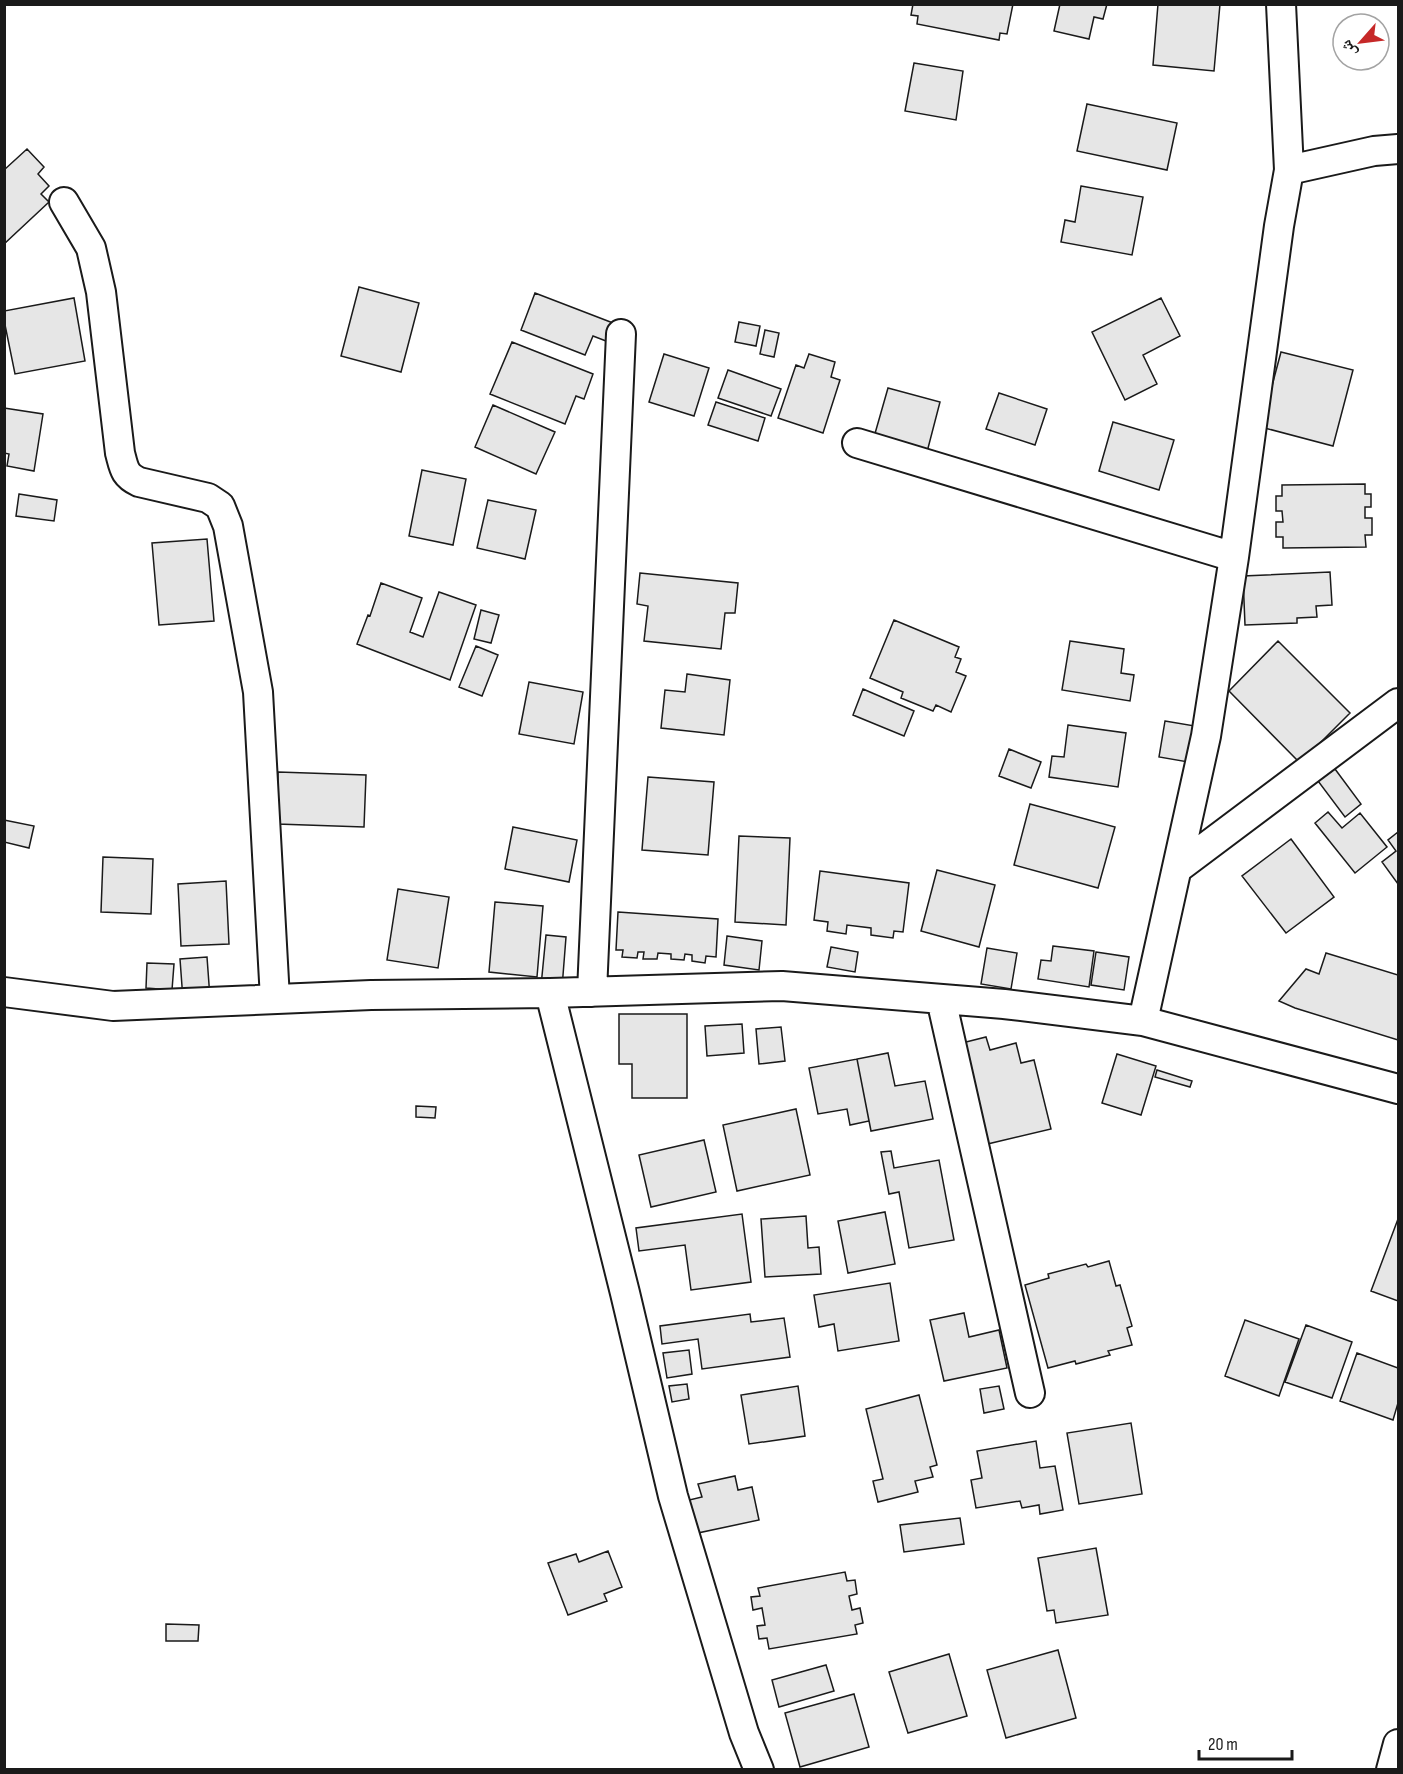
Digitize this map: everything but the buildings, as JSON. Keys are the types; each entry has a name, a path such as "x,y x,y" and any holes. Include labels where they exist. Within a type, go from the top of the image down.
{"street":[{"path":"1143,1021 1206,736 1289,170 1281,4"},
{"path":"1289,170 1374,151 1398,149"},
{"path":"64,202 91,248 101,292 120,453 126,473 139,482 208,498 220,506 228,526 258,692 275,999"},
{"path":"592,992 621,334"},
{"path":"857,443 1234,556"},
{"path":"1178,868 1398,703"},
{"path":"4,992 114,1006 371,995 550,993 782,986 1004,1004 1143,1021 1398,1089"},
{"path":"550,993 626,1293 673,1496 744,1733 759,1770"},
{"path":"941,999 1030,1393"},
{"path":"1391,1770 1398,1744"}]}
